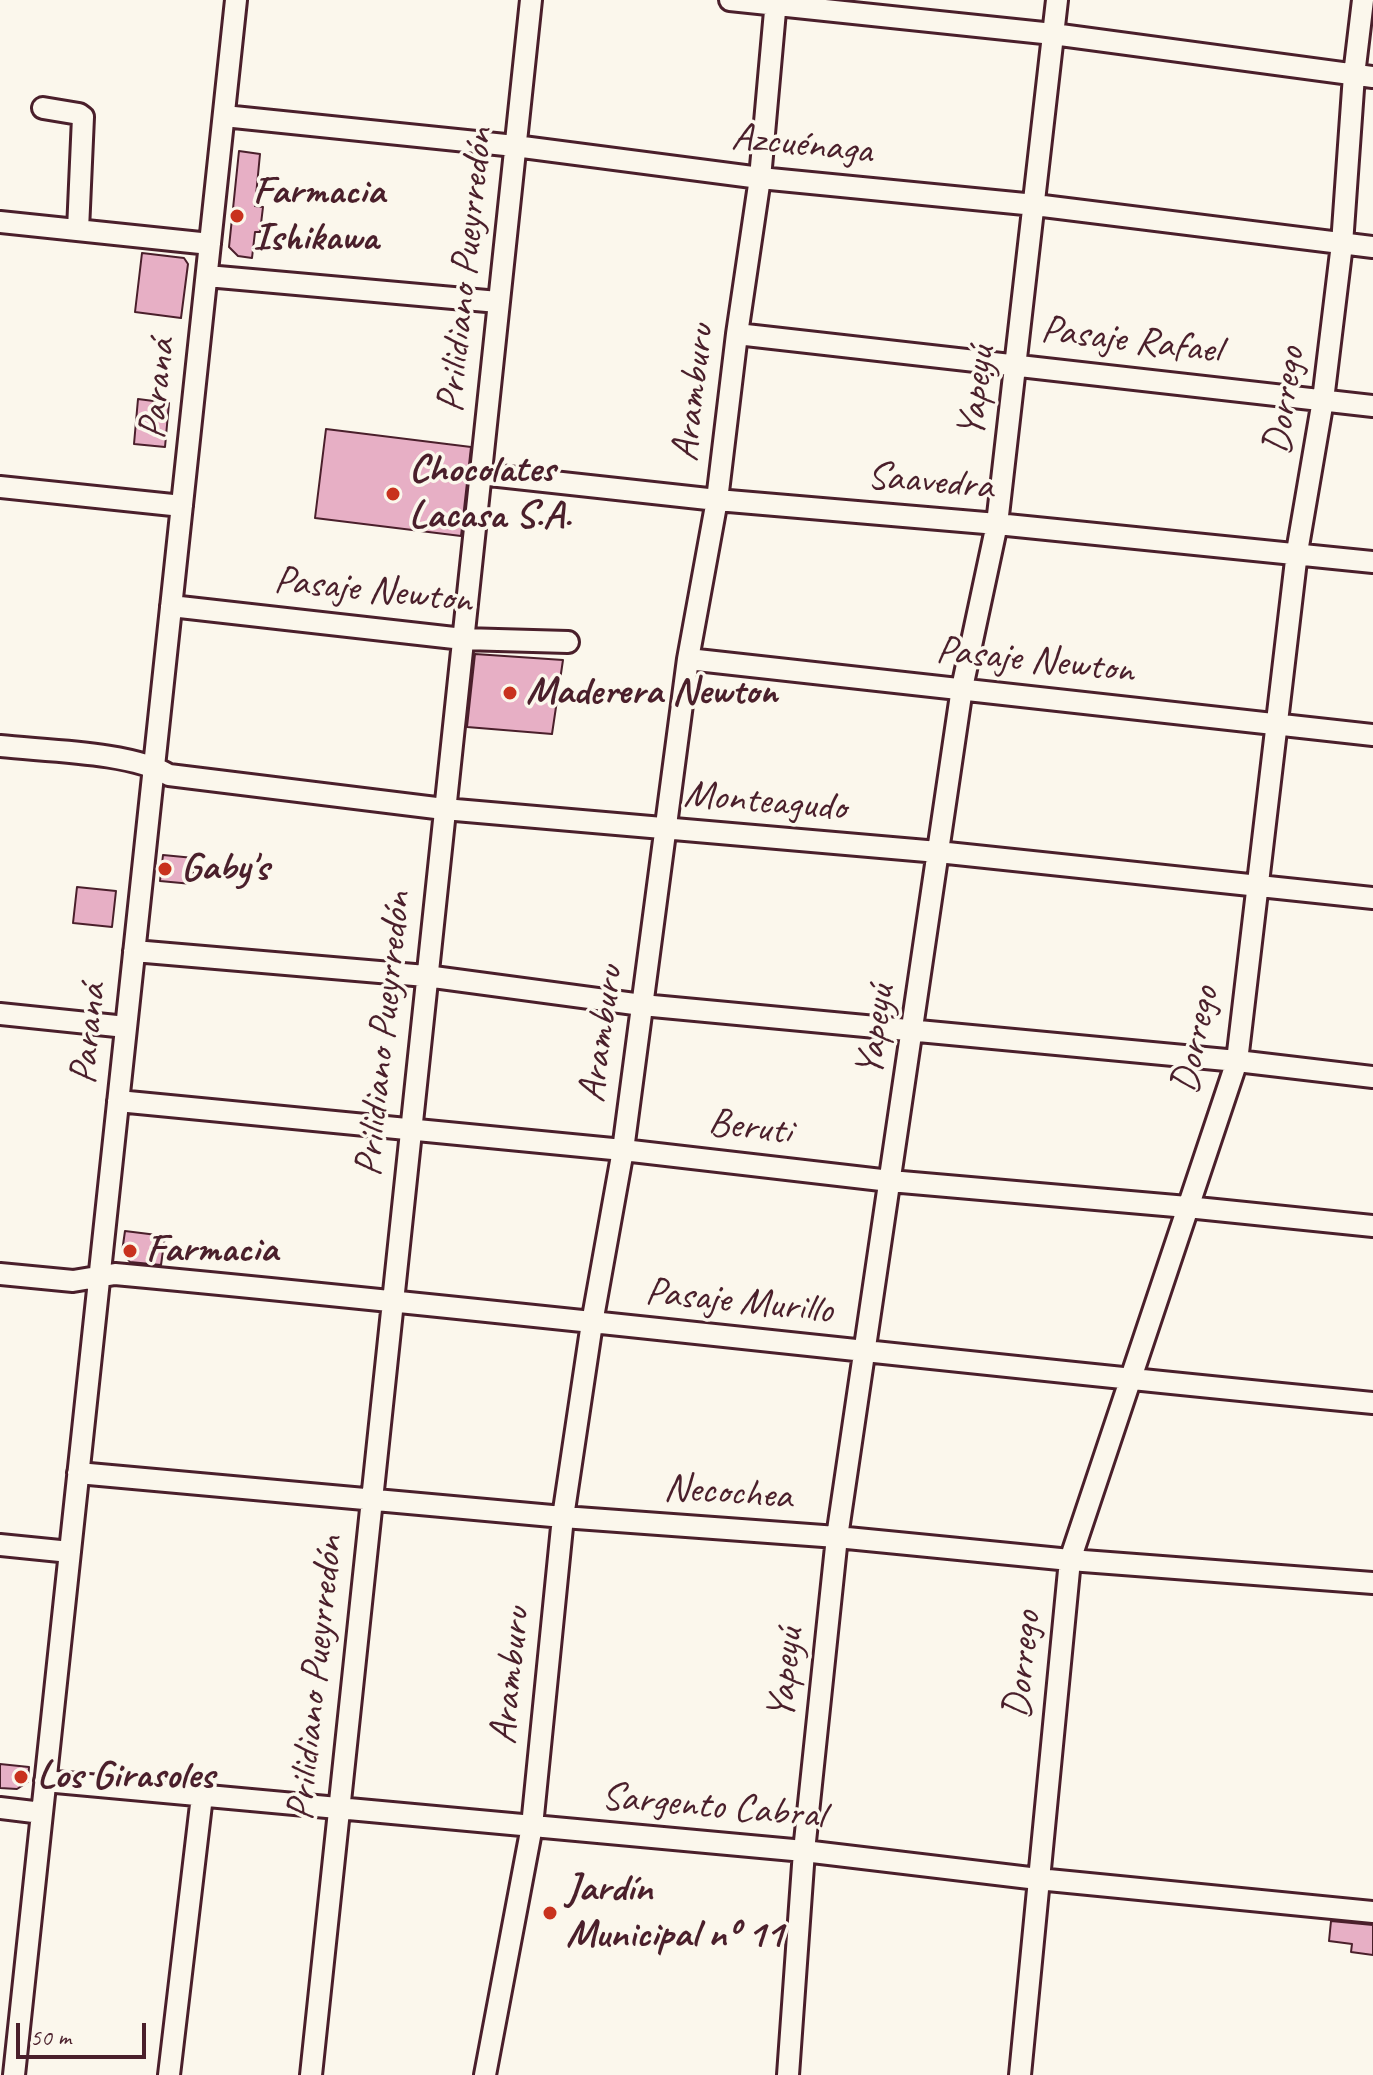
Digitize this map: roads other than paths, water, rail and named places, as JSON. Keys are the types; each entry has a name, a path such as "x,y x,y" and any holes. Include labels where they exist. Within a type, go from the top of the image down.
{"street":[{"name":"Paraná","path":"14,2075 236,0"},
{"name":"Prilidiano Pueyrredón","path":"311,2075 531,0"},
{"path":"730,0 776,2 1053,34 1364,76"},
{"name":"Yapeyú","path":"788,2075 804,1851 837,1537 962,688 997,524 1057,0"},
{"name":"Dorrego","path":"1020,2075 1070,1560 1237,1061 1297,552 1323,400 1364,76 1363,0"},
{"name":"Aramburu","path":"485,2075 532,1826 563,1517 592,1323 623,1150 688,659 717,500 760,178 776,2"},
{"path":"43,108 83,117 78,230"},
{"name":"Azcuénaga","path":"224,116 515,146 760,178 1035,205 1373,247"},
{"path":"0,222 210,244"},
{"path":"207,276 498,302"},
{"name":"Pasaje Rafael","path":"737,334 1373,406"},
{"name":"Saavedra","path":"480,474 717,500 1297,552 1373,562"},
{"path":"0,487 182,506"},
{"name":"Pasaje Newton","path":"171,606 463,639 568,642"},
{"name":"Pasaje Newton","path":"688,659 1373,735"},
{"name":"Monteagudo","path":"0,746 128,760 154,766 169,775 444,809 938,852 1373,898"},
{"path":"134,951 426,976 642,1005 1237,1061 1373,1077"},
{"path":"0,1014 126,1027"},
{"name":"Beruti","path":"118,1101 623,1150 890,1181 1373,1226"},
{"name":"Pasaje Murillo","path":"0,1274 73,1281 115,1274 392,1300 1373,1403"},
{"name":"Necochea","path":"78,1473 563,1517 1373,1583"},
{"path":"0,1545 70,1552"},
{"name":"Sargento Cabral","path":"45,1781 804,1851 1038,1879 1373,1912"},
{"path":"169,2075 202,1796"},
{"path":"0,1808 42,1813"},
{"path":"0,2073 14,2075"}],"place":[{"name":"Farmacia Ishikawa","path":"237,216"},
{"name":"Chocolates Lacasa S.A.","path":"393,494"},
{"name":"Maderera Newton","path":"510,693"},
{"name":"Gaby's","path":"165,869"},
{"name":"Farmacia","path":"130,1251"},
{"name":"Los Girasoles","path":"21,1777"},
{"name":"Jardín Municipal nº 11","path":"550,1913"}]}
